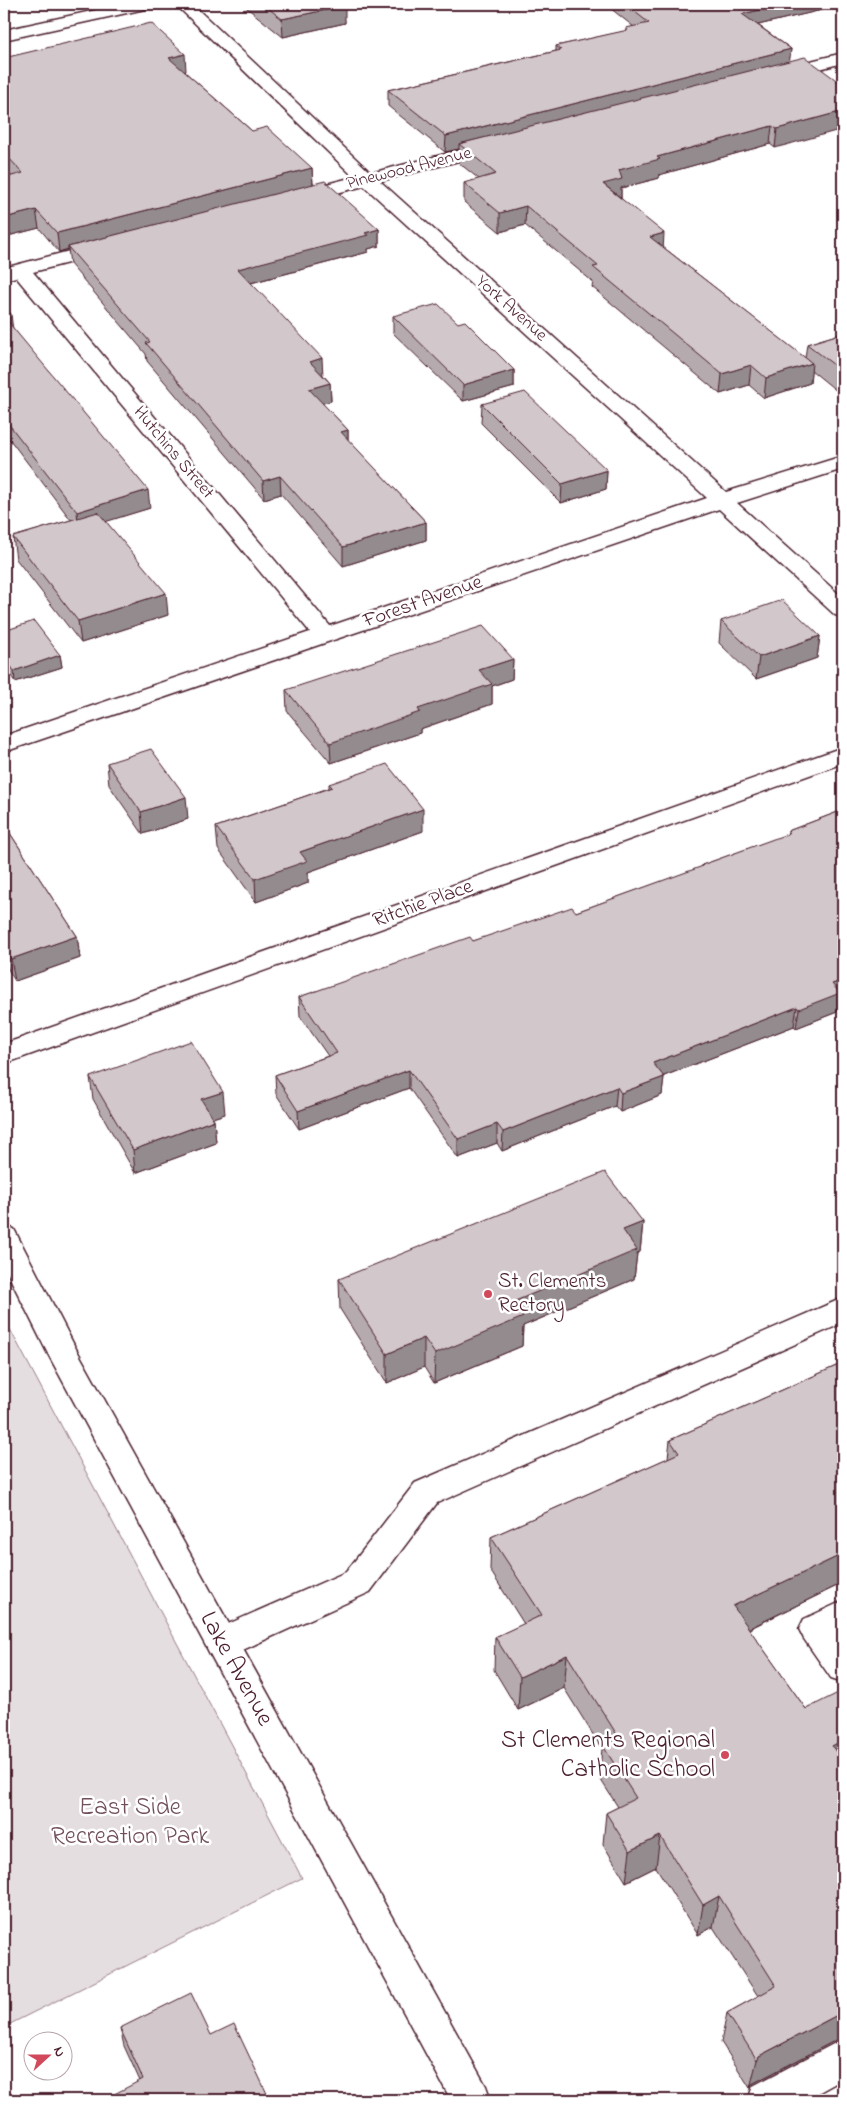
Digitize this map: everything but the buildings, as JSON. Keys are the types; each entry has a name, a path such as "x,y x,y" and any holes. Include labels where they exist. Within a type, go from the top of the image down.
{"street":[{"path":"4,35 145,4"},
{"name":"York Avenue","path":"183,4 367,179 843,610"},
{"path":"767,78 843,58"},
{"name":"Pinewood Avenue","path":"280,202 510,143"},
{"path":"12,272 117,245"},
{"name":"Hutchins Street","path":"12,272 325,636"},
{"name":"Forest Avenue","path":"4,744 722,501 843,462"},
{"name":"Ritchie Place","path":"4,1054 843,754"},
{"name":"Lake Avenue","path":"4,1237 62,1352 472,2100"},
{"path":"222,1643 358,1582 426,1493 843,1310"},
{"path":"843,1616 816,1629 843,1667"},
{"path":"767,2100 843,2058"}],"green space":[{"name":"East Side Recreation Park","path":"4,1318 302,1878 4,2027"}],"place":[{"name":"St. Clements Rectory","path":"488,1294"},
{"name":"St Clements Regional Catholic School","path":"725,1755"}]}
